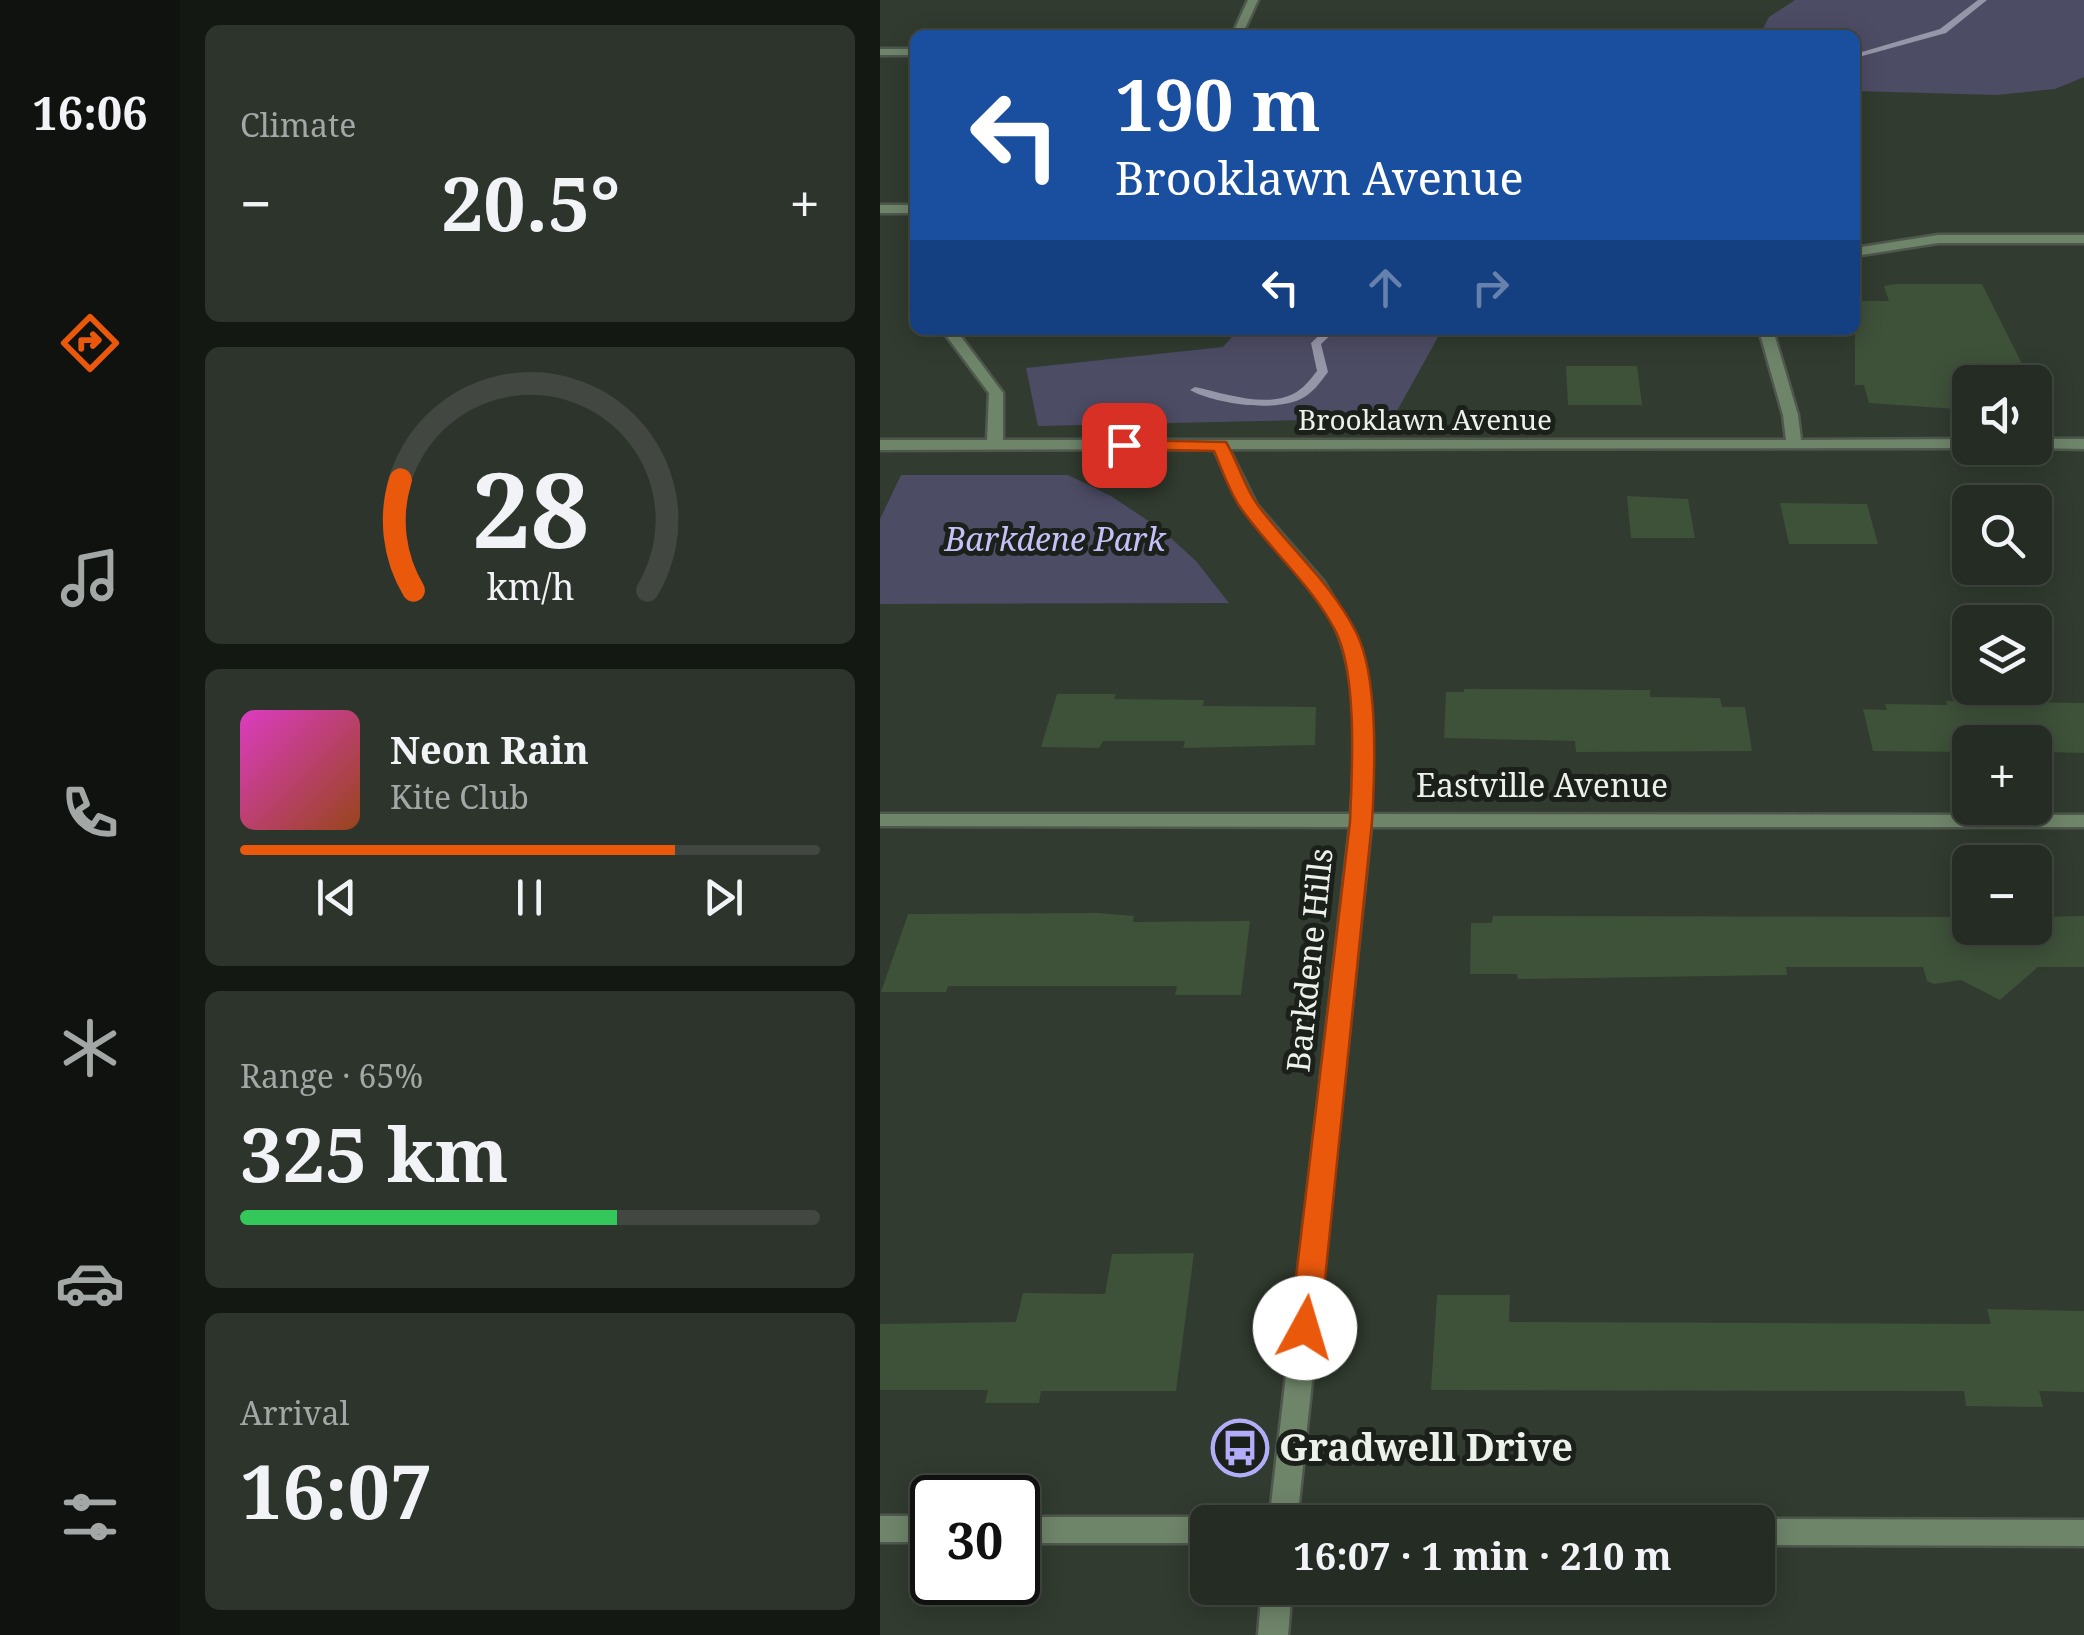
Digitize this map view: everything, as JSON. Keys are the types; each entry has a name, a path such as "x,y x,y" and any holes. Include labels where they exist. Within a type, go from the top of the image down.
{"street":[{"path":"1239,30 1254,0"},
{"path":"880,52 910,52"},
{"path":"880,210 910,210"},
{"path":"1860,251 1938,239 2084,238"},
{"path":"954,335 996,393 994,446"},
{"path":"1767,335 1771,360 1794,421 1794,444"},
{"name":"Brooklawn Avenue","path":"880,445 1952,444"},
{"path":"2052,444 2084,444"},
{"name":"Barkdene Hills","path":"1220,446 1248,504 1314,581 1347,634 1356,664 1364,756 1361,822 1285,1505"},
{"name":"Eastville Avenue","path":"880,820 2084,821"},
{"path":"880,1529 910,1529"},
{"path":"1040,1530 1190,1530"},
{"path":"1775,1532 2084,1533"},
{"path":"1272,1635 1275,1605"}],"green space":[{"path":"1795,0 2084,0 2084,77 2055,89 1996,95 1860,91 1860,30 1762,30 1769,17"},
{"path":"1234,335 1439,335 1393,418 1038,426 1026,368 1223,347"},
{"name":"Barkdene Park","path":"901,475 1068,475 1111,496 1162,530 1196,561 1229,603 880,604 880,519"}],"building":[{"path":"1982,284 2022,365 1952,365 1952,409 1869,403 1864,385 1855,385 1860,301 1889,301 1884,286"},
{"path":"1566,366 1637,366 1642,405 1568,405"},
{"path":"1627,496 1688,499 1695,538 1631,538"},
{"path":"1780,503 1867,504 1878,544 1789,544"},
{"path":"1650,690 1650,697 1720,698 1722,707 1745,707 1752,751 1576,752 1575,741 1444,738 1446,692"},
{"path":"1057,694 1204,700 1203,706 1316,707 1315,745 1183,748 1185,741 1103,741 1099,748 1041,747"},
{"path":"1946,701 1952,701 1952,705 2084,703 2084,753 2052,752 2052,725 1952,725 1952,752 1873,751 1863,709 1887,710 1885,704 1947,705"},
{"path":"908,914 1134,916 1133,922 1250,921 1241,995 1175,995 1177,986 948,986 946,992 881,992"},
{"path":"1493,916 1952,917 1952,945 2052,945 2052,917 2084,916 2084,967 2038,967 2000,1000 1961,980 1934,984 1927,981 1923,967 1786,967 1787,975 1518,979 1517,974 1470,974 1471,923 1492,923"},
{"path":"1194,1253 1176,1391 1041,1391 1039,1403 985,1403 988,1390 880,1390 880,1324 1016,1322 1023,1293 1105,1294 1112,1254"},
{"path":"1437,1295 1510,1295 1509,1322 1991,1324 1987,1309 2084,1311 2084,1392 2039,1391 2043,1407 1966,1406 1964,1391 1431,1390"}],"waterway":[{"path":"1860,55 1943,31 1983,0"},
{"path":"1195,390 1262,402 1300,395 1323,372 1316,343 1325,335"}],"place":[{"name":"Gradwell Drive","path":"1240,1448"}],"route":[{"path":"1124,445 1220,446 1248,504 1314,581 1347,634 1356,664 1364,756 1361,822 1305,1328"}]}
